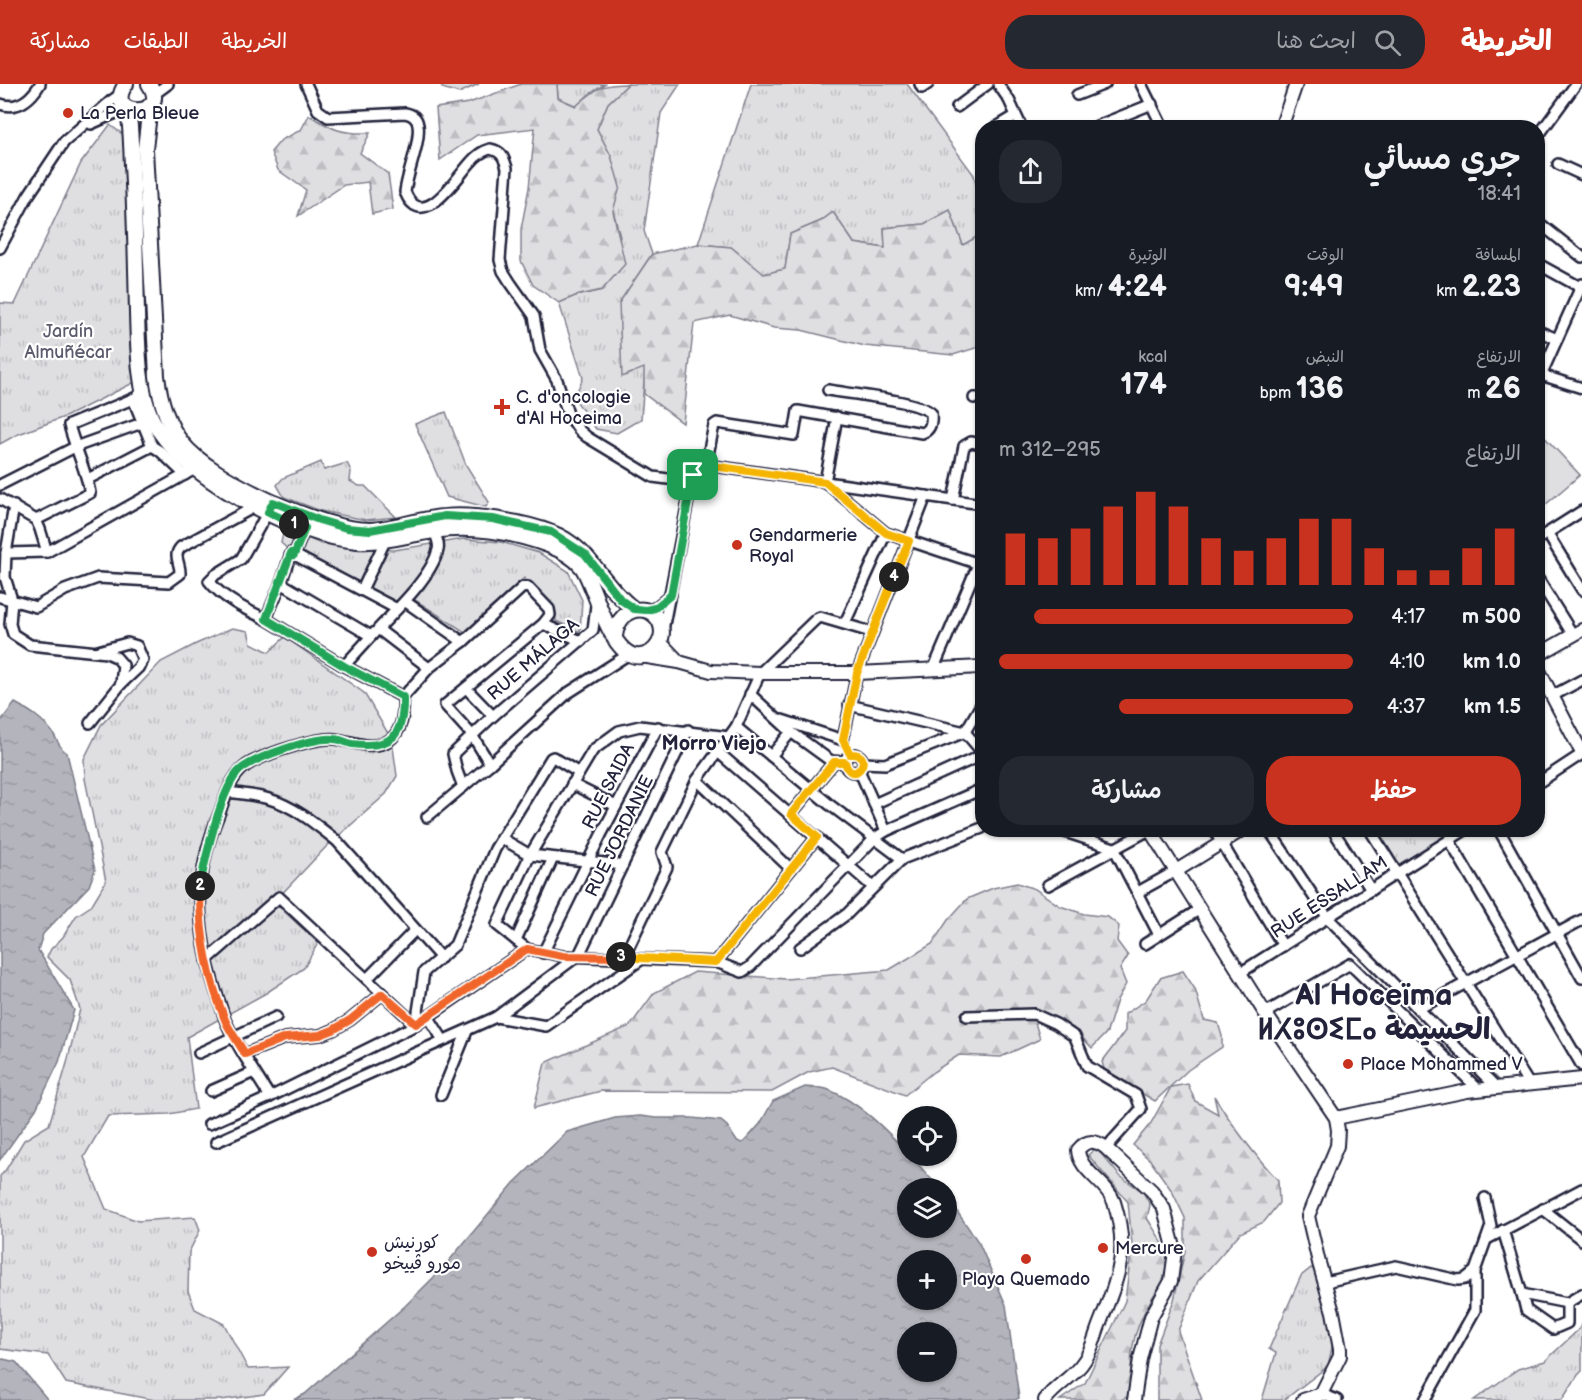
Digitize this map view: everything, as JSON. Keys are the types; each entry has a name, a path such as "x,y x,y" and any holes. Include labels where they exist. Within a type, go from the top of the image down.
{"main road":[{"path":"124,94 137,112 151,95"},
{"path":"124,94 134,197 138,345 144,390 153,420 190,472 305,528 340,539 358,541 387,539 434,531 480,530 509,533 555,548 570,556 584,570 619,646 635,655 652,652 661,637 661,624 656,617 621,600 585,554 551,532 493,519 445,516 370,530 346,528 265,507 197,459 183,444 165,411 157,376 145,149 151,95"},
{"path":"615,636 616,624 623,615 640,610"}],"street":[{"path":"0,104 9,107 17,105 33,95 40,84"},
{"path":"151,95 168,84"},
{"path":"306,84 318,110 328,117 405,113 414,117 418,124 418,137 405,192 408,199 418,207 436,202 472,160 483,151 490,149 501,153 507,168 500,260 506,276 534,316 540,350 557,380 572,422 587,437 653,477 668,479 699,470 825,482 975,503"},
{"path":"920,84 922,88 928,84"},
{"path":"957,107 988,84"},
{"path":"998,84 1013,108 1017,120"},
{"path":"1077,95 1105,84"},
{"path":"1142,84 1159,120"},
{"path":"1278,120 1290,84"},
{"path":"1284,120 1296,84"},
{"path":"1545,125 1551,115 1577,89"},
{"path":"0,247 28,196 58,149 111,101 124,94"},
{"path":"1112,120 1152,104"},
{"path":"1008,120 1015,116"},
{"path":"1558,164 1582,175"},
{"path":"1545,228 1582,257"},
{"path":"1545,268 1580,291 1545,364"},
{"path":"1545,334 1557,339"},
{"path":"1545,379 1582,388"},
{"path":"36,520 90,493 88,479 69,425 132,399 144,390"},
{"path":"679,662 661,637 699,470 714,425 717,423 794,435 798,411 922,433 927,431 932,419 927,409 913,405 828,390"},
{"path":"6,553 47,552 190,472 152,446 132,399"},
{"path":"825,482 837,417"},
{"path":"0,485 75,447 142,423"},
{"path":"953,500 964,446 971,442 975,443"},
{"path":"88,479 152,446"},
{"path":"825,482 886,533 975,559"},
{"path":"926,496 871,632 857,673 843,740 849,770 855,772 861,766 885,764 965,732 975,715"},
{"path":"0,499 36,520 47,552"},
{"path":"14,506 2,576 12,600 10,627 13,634 30,645 107,653 123,665 121,684"},
{"path":"0,597 36,607 65,590 98,578 169,582 180,574 180,566 176,557 181,548 265,507"},
{"path":"265,507 242,559 209,581 215,590 344,666 403,697"},
{"path":"1580,516 1547,533 1582,590"},
{"path":"294,555 305,528"},
{"path":"344,666 406,602 421,582 438,549 434,531"},
{"path":"845,623 886,533"},
{"path":"362,590 387,539"},
{"path":"266,619 291,553 397,609"},
{"path":"933,670 975,575"},
{"path":"281,583 374,633 429,668"},
{"path":"270,1097 226,1022 207,960 199,915 200,886 215,822 231,780 251,763 283,749 334,739 373,745 386,743 398,734 404,710 403,697 429,668 463,642 523,587 528,587 549,609 550,615 543,624 445,705 472,735 490,764"},
{"path":"1545,589 1577,632 1545,652"},
{"path":"640,610 655,608 671,595"},
{"name":"RUE MÁLAGA","path":"463,787 453,754 493,716 593,630 596,600"},
{"path":"406,602 463,642"},
{"path":"624,957 667,867 662,852 697,780 736,727 760,673 816,618 845,623 871,632"},
{"path":"543,624 581,641"},
{"path":"90,723 143,660 137,646 127,643 96,652"},
{"path":"427,817 490,764 568,693 635,655 679,662 711,671 760,673 857,673 975,667"},
{"path":"1552,696 1582,680"},
{"path":"1545,682 1582,754 1545,778"},
{"path":"466,688 493,716"},
{"path":"750,694 791,732 834,762"},
{"path":"849,705 965,732 975,745"},
{"path":"778,719 843,740"},
{"path":"729,737 688,730 640,726 619,731 593,750 530,855 497,926 527,949 543,953 563,956 716,962 742,972 875,838 975,792"},
{"name":"RUE SAIDA","path":"543,953 658,727"},
{"path":"736,727 812,790 902,859"},
{"name":"RUE JORDANIE","path":"579,955 688,730"},
{"path":"771,756 791,732"},
{"path":"718,752 873,887"},
{"path":"791,814 834,762 859,755 874,804 886,831"},
{"path":"416,1024 424,972 455,945 501,838 551,758 554,757 579,773"},
{"path":"874,804 975,757"},
{"path":"697,780 792,869"},
{"path":"573,784 616,806"},
{"path":"228,792 270,799 320,827 337,842 441,958"},
{"path":"800,948 847,914 902,859 975,831"},
{"path":"716,962 817,837"},
{"path":"1080,837 1114,848 1160,934"},
{"path":"1048,885 1136,837"},
{"path":"1154,837 1265,1013 1336,1118 1337,1146 1308,1216 1333,1312 1340,1349 1340,1356 1319,1397"},
{"path":"1218,837 1283,946"},
{"path":"1138,892 1230,837"},
{"path":"1274,837 1328,918 1497,1088"},
{"path":"1337,837 1371,890"},
{"path":"1374,837 1529,1084"},
{"name":"RUE ESSALLAM","path":"1240,973 1454,837"},
{"path":"1503,837 1582,978"},
{"path":"501,838 530,855 623,865"},
{"path":"1449,840 1582,1066"},
{"path":"516,940 553,858"},
{"path":"207,960 279,897 416,1024"},
{"path":"1145,944 1200,909"},
{"path":"1418,1009 1582,920"},
{"path":"367,980 416,930"},
{"path":"209,1124 270,1097 416,1024 527,949"},
{"path":"216,1142 496,1017 579,955"},
{"path":"496,1017 546,1026 642,958"},
{"path":"1265,1013 1350,964 1479,1090"},
{"path":"245,1054 285,1038 320,1035 333,1030 350,1020 382,994"},
{"path":"967,1016 1034,1014 1056,1024 1075,1037 1087,1066 1137,1095 1141,1109 1106,1148"},
{"path":"199,1053 276,1017"},
{"path":"428,1017 442,1040"},
{"path":"441,1095 467,1031"},
{"path":"211,1091 254,1072"},
{"path":"1336,1118 1479,1090 1582,1079"},
{"path":"1045,1400 1085,1360 1116,1280 1122,1252 1119,1220 1113,1199 1104,1185 1082,1163 1079,1156 1078,1150 1090,1141 1106,1148 1152,1191 1164,1209 1174,1251 1171,1281 1151,1317 1140,1359 1134,1400"},
{"path":"1487,1239 1578,1191 1582,1200"},
{"path":"1425,1400 1475,1310 1475,1271 1491,1226 1485,1198"},
{"path":"1543,1209 1582,1240"},
{"path":"1503,1230 1526,1310 1553,1329 1567,1323 1567,1303"},
{"path":"1325,1282 1396,1266 1458,1280 1465,1279 1475,1271"},
{"path":"1522,1294 1567,1303 1582,1294"},
{"path":"1303,1400 1319,1397 1337,1400"}],"green space":[{"path":"441,84 479,84 459,93 442,88"},
{"path":"521,84 557,84 558,98 576,106 599,88 628,84 608,103 597,129 611,156 620,187 613,211 625,264 602,290 575,296 559,303 533,285 521,261 521,229 529,188 535,128 477,135 440,160 436,108 469,103"},
{"path":"557,84 605,84 588,95 577,106 558,98"},
{"path":"628,84 680,84 661,113 644,231 652,254 619,303 645,368 641,419 617,433 596,429 574,398 583,378 559,303 575,296 602,290 620,237 613,210 619,187 611,156 597,129 608,103"},
{"path":"751,84 907,84 974,175 975,238 963,245 950,210 924,224 884,228 885,248 854,243 833,212 821,221 790,234 785,269 763,274 731,247 698,244"},
{"path":"309,115 338,130 370,133 360,153 388,174 393,209 372,214 368,182 344,185 298,216 306,190 278,170 271,152 281,140 301,130"},
{"name":"Jardín Almuñécar","path":"110,125 125,136 135,382 67,416 16,435 0,444 0,303 15,304 81,163"},
{"path":"950,210 963,245 975,238 975,348 953,355 865,346 801,330 774,328 730,315 694,323 683,423 644,394 644,368 622,377 619,303 652,254 698,244 731,247 764,274 785,269 790,234 821,221 833,212 854,243 885,248 884,228 924,224"},
{"path":"446,412 466,465 489,502 486,507 447,497 415,424"},
{"path":"1545,438 1580,475 1545,505"},
{"path":"321,462 324,470 347,463 351,471 350,481 359,486 365,486 396,517 366,520 321,511 284,497 277,485 283,478"},
{"path":"284,528 321,544 394,550 464,539 501,542 539,553 568,571 582,600 580,632 556,621 555,609 524,578 465,632 409,596 395,601 289,550 281,543"},
{"path":"232,628 248,631 251,643 269,652 285,637 364,693 392,740 397,776 386,794 326,847 274,902 318,943 304,968 266,993 187,1037 196,1109 169,1114 108,1116 84,1157 106,1209 138,1221 195,1217 200,1230 189,1252 188,1291 195,1309 224,1324 248,1369 288,1367 264,1394 221,1400 155,1400 66,1383 48,1355 0,1349 0,1176 24,1140 49,1125 80,1009 70,980 47,957 76,916 91,906 106,881 85,779 84,759 101,725 161,662"},
{"path":"1380,837 1445,837 1399,866"},
{"path":"1017,883 1035,889 1060,906 1084,914 1108,917 1119,926 1117,941 1128,956 1120,969 1126,984 1117,1000 1107,1032 1092,1048 1073,1028 1032,1013 1040,1039 1001,1057 959,1055 933,1072 905,1095 832,1067 809,1072 772,1092 601,1091 534,1108 545,1063 630,1026 654,993 695,972 786,979 889,970 932,944 948,920 967,899 993,888"},
{"path":"1183,971 1195,989 1204,1020 1218,1023 1222,1036 1222,1047 1188,1070 1155,1101 1105,1072 1102,1062 1125,1031 1125,1014 1146,1000 1160,978"},
{"path":"1188,1084 1195,1101 1218,1114 1214,1096 1244,1140 1278,1180 1279,1203 1264,1222 1240,1233 1198,1281 1178,1331 1202,1400 1157,1400 1157,1345 1174,1300 1185,1251 1185,1218 1172,1191 1150,1160 1133,1145 1151,1123 1171,1087"},
{"path":"1096,1148 1120,1176 1143,1192 1150,1205 1147,1218 1166,1250 1169,1266 1166,1276 1139,1323 1131,1356 1133,1394 1121,1400 1060,1400 1085,1383 1125,1301 1132,1244 1128,1202 1088,1155"},
{"path":"1311,1268 1320,1274 1334,1338 1328,1366 1284,1400 1262,1400 1276,1353 1269,1349 1301,1276"},
{"path":"1582,1324 1582,1371 1562,1400 1474,1400 1518,1369 1545,1361"}],"water":[{"path":"15,703 31,712 45,724 60,747 67,753 95,870 89,886 43,934 38,950 74,1010 59,1062 36,1109 0,1160 0,722"},
{"path":"805,1087 820,1088 840,1095 851,1102 881,1125 897,1142 897,1166 920,1166 930,1178 897,1178 897,1238 957,1238 957,1211 979,1243 1006,1305 1019,1398 1015,1400 293,1400 305,1394 405,1306 443,1268 514,1183 567,1132 615,1118 640,1116 692,1118 721,1121 741,1143 760,1124 773,1101"},
{"path":"0,1360 16,1362 48,1400 0,1400"}],"place":[{"name":"La Perla Bleue","path":"68,113"},
{"name":"C. d'oncologie d'Al Hoceima","path":"502,407"},
{"name":"Gendarmerie Royal","path":"737,545"},
{"name":"Place Mohammed V","path":"1348,1064"},
{"name":"Mercure","path":"1103,1248"},
{"name":"كورنيش مورو ڤييخو","path":"372,1252"},
{"name":"Playa Quemado","path":"1026,1259"}],"district":[{"name":"Morro Viejo","path":"714,743"},
{"name":"Al Hoceïma ⵍⵃⵓⵙⵉⵎⴰ الحسيمة","path":"1374,1012"}],"route":[{"path":"706,465 825,482 886,533 909,541 871,632 849,705 843,740 850,754 854,753 861,757 862,767 860,770 851,771 846,768 845,762 834,762 791,814 817,837 716,962 563,956 527,949 416,1024 382,994 350,1020 333,1030 320,1035 285,1038 245,1054 226,1022 208,965 199,915 200,886 205,861 215,822 231,780 251,763 283,749 334,739 373,745 386,743 398,734 404,710 403,697 344,666 266,619 291,553 294,555 305,528 268,512 273,502 346,528 370,530 445,516 493,519 551,532 585,554 621,600 634,609 646,610 655,608 671,595 693,475 706,465"}]}
